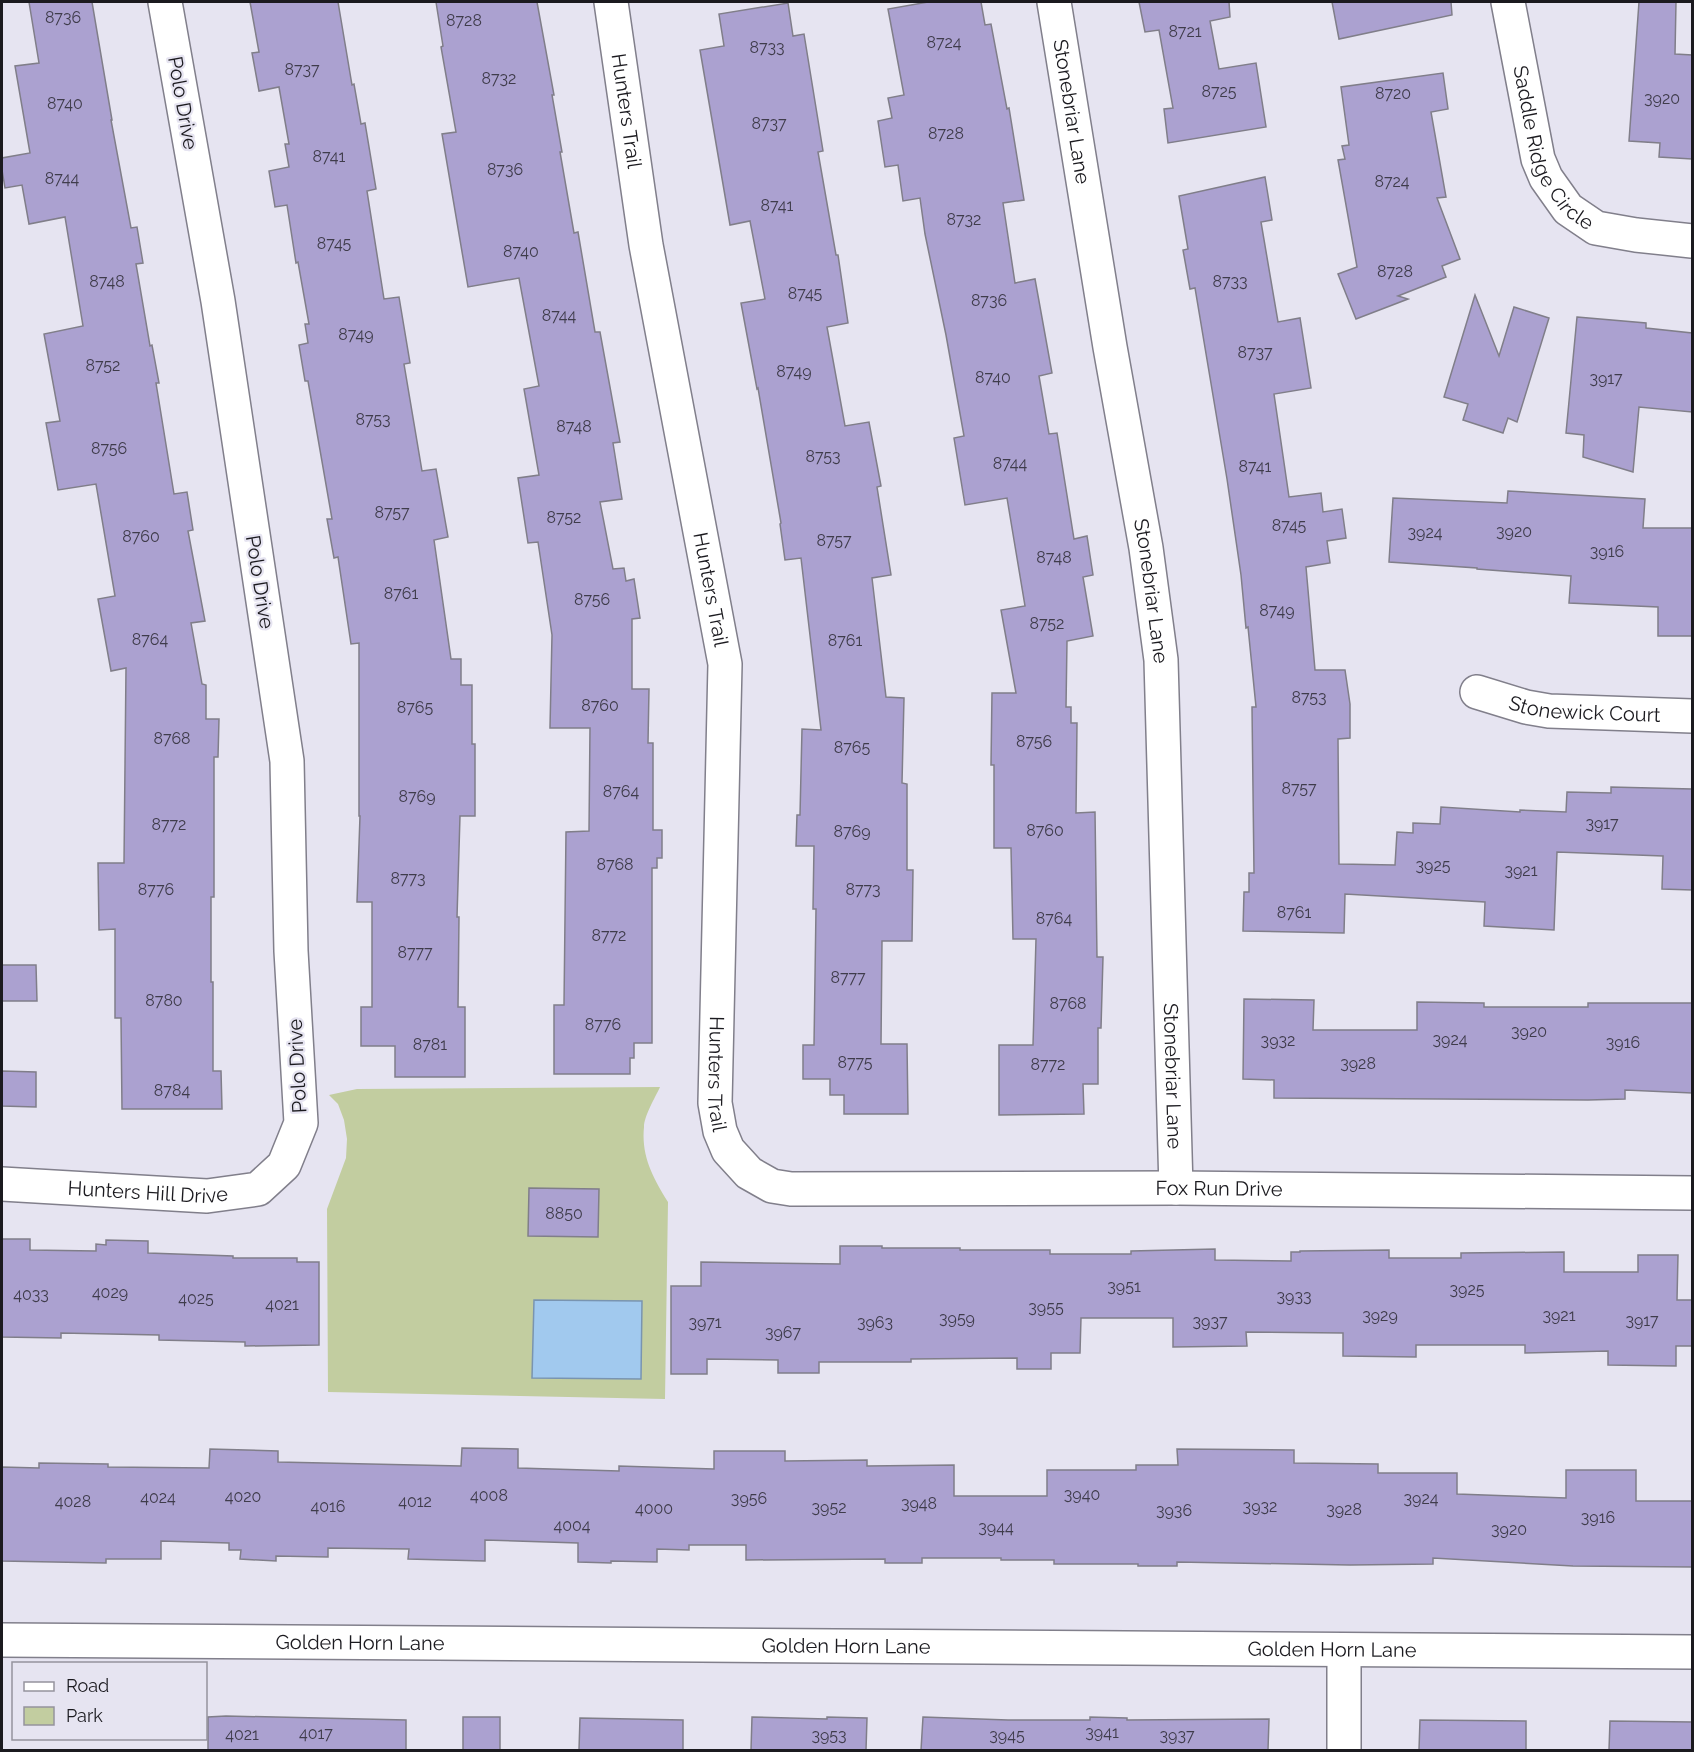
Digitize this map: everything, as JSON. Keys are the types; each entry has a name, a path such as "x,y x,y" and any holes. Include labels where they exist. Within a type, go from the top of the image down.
{"street":[{"name":"Polo Drive","path":"165,2 218,301 287,761 291,951 301,1123 284,1165"},
{"name":"Hunters Trail","path":"610,2 646,245 725,664 715,1103 720,1131 728,1150 749,1173"},
{"name":"Stonebriar Lane","path":"1054,2 1108,335 1146,548 1161,660 1176,1188"},
{"name":"Saddle Ridge Circle","path":"1508,2 1538,159 1546,178 1568,209 1596,228 1692,241"},
{"name":"Stonewick Court","path":"1477,692 1526,707 1549,711 1692,716"},
{"name":"Hunters Hill Drive","path":"2,1184 207,1196 258,1189 284,1165"},
{"name":"Fox Run Drive","path":"749,1173 772,1186 791,1189 1176,1188 1692,1193"},
{"name":"Golden Horn Lane","path":"2,1640 1692,1652"},
{"path":"1344,1650 1344,1750"}],"green space":[{"path":"660,1087 644,1123 644,1148 649,1166 668,1202 665,1399 328,1392 327,1209 346,1158 347,1139 344,1120 338,1104 329,1095 357,1089"}],"water":[{"path":"534,1300 642,1301 641,1379 532,1378"}],"building":[{"path":"29,2 92,2 131,228 137,227 143,263 136,264 150,346 152,345 159,383 156,383 174,494 187,492 193,530 188,531 205,621 191,623 202,684 206,685 206,719 219,719 218,757 214,757 214,897 211,897 211,982 213,982 213,1071 221,1071 222,1109 122,1109 121,1018 115,1018 115,929 99,930 98,863 124,863 126,668 111,671 98,599 115,596 96,484 58,490 46,423 60,421 44,334 83,326 65,217 29,224 22,185 5,188 2,170 2,158 30,153 15,66 39,63"},
{"path":"250,2 338,2 352,85 354,84 361,124 365,123 376,189 367,191 384,299 399,297 410,363 404,364 422,471 436,469 448,537 434,540 451,659 461,659 461,685 472,685 472,744 475,744 475,816 460,816 457,917 459,917 458,1007 465,1007 465,1077 395,1077 395,1046 361,1046 361,1007 372,1007 372,902 357,902 360,816 359,643 351,644 338,557 334,558 327,519 332,519 308,381 305,381 299,345 308,343 305,324 309,324 298,262 296,263 287,205 275,207 269,171 289,167 285,144 289,144 279,87 259,91 252,53 259,52"},
{"path":"436,2 537,2 554,95 552,95 562,152 560,152 574,233 578,232 595,332 600,332 620,442 613,443 622,499 600,502 613,569 624,568 626,581 634,579 640,618 632,619 632,689 649,689 648,743 653,743 653,830 662,830 662,858 657,858 657,868 652,868 652,1043 634,1043 634,1058 630,1058 630,1074 554,1074 554,1005 564,1005 566,832 589,831 590,728 550,728 552,635 538,542 528,543 518,478 539,475 524,389 539,386 519,278 468,287 442,134 456,132 441,47 443,46"},
{"path":"928,2 981,2 985,25 991,24 1007,109 1009,108 1024,200 1003,203 1015,283 1035,279 1052,373 1039,376 1049,434 1057,433 1074,539 1087,536 1093,575 1083,577 1093,636 1067,641 1066,707 1071,707 1071,723 1077,723 1076,813 1095,812 1097,957 1103,957 1101,1028 1098,1028 1098,1084 1083,1084 1084,1114 999,1115 999,1045 1033,1045 1036,939 1013,939 1011,848 994,848 994,765 991,765 992,693 1016,693 1001,610 1025,606 1007,498 965,505 954,438 964,436 920,198 903,201 898,165 885,167 878,121 892,118 888,98 904,95 888,9"},
{"path":"1139,2 1229,2 1230,17 1210,21 1219,69 1256,63 1266,127 1168,143 1164,109 1173,108 1159,30 1145,32"},
{"path":"1332,2 1451,2 1452,15 1339,39"},
{"path":"1639,2 1676,2 1675,54 1692,55 1692,159 1659,157 1660,143 1629,141"},
{"path":"788,3 793,36 804,34 823,151 818,152 836,255 838,255 848,323 827,327 845,426 869,422 881,486 877,487 891,575 872,578 886,697 904,698 902,783 907,784 907,870 913,870 912,941 882,941 881,1044 907,1044 908,1114 844,1114 844,1095 830,1095 830,1079 803,1079 803,1045 814,1045 816,909 813,909 814,846 796,846 797,815 800,815 802,729 821,730 801,558 785,560 758,388 741,303 765,299 750,221 730,225 700,50 724,46 719,14"},
{"path":"1443,73 1448,109 1431,112 1446,197 1437,198 1460,259 1442,266 1446,277 1398,296 1408,299 1356,319 1338,274 1357,267 1338,160 1345,159 1342,146 1349,145 1341,87"},
{"path":"1265,177 1272,220 1261,222 1278,322 1300,318 1311,388 1274,394 1289,497 1321,493 1323,512 1342,509 1346,538 1327,541 1330,563 1306,567 1315,670 1345,670 1350,704 1350,738 1338,739 1339,864 1395,865 1397,832 1413,833 1413,823 1440,824 1441,807 1520,812 1520,810 1566,812 1567,792 1611,793 1611,787 1692,789 1692,890 1662,889 1663,856 1557,852 1554,930 1484,926 1485,902 1345,894 1344,933 1243,931 1244,892 1249,892 1249,873 1254,873 1252,707 1256,707 1248,627 1246,628 1227,479 1195,288 1190,289 1183,250 1188,249 1179,196"},
{"path":"1475,295 1499,356 1514,307 1549,318 1517,422 1508,418 1503,433 1463,420 1468,404 1444,397"},
{"path":"1577,317 1646,323 1646,328 1692,333 1692,412 1639,407 1633,472 1583,457 1584,435 1566,433"},
{"path":"1508,491 1645,499 1643,528 1692,528 1692,636 1658,636 1658,607 1569,603 1571,576 1389,562 1393,498 1507,503"},
{"path":"2,965 36,965 37,1001 2,1001"},
{"path":"1244,999 1314,1000 1313,1030 1417,1030 1417,1002 1484,1003 1484,1007 1588,1007 1588,1003 1692,1003 1692,1093 1625,1090 1625,1099 1588,1100 1274,1098 1274,1080 1243,1079"},
{"path":"2,1071 36,1072 36,1107 2,1106"},
{"path":"529,1188 599,1189 598,1237 528,1236"},
{"path":"2,1239 30,1239 30,1250 96,1251 96,1244 106,1245 106,1240 148,1241 148,1253 233,1256 233,1258 297,1258 297,1262 319,1262 319,1345 245,1346 245,1342 159,1340 159,1335 61,1333 61,1338 2,1337"},
{"path":"840,1246 1050,1250 1050,1254 1131,1254 1131,1251 1215,1249 1215,1260 1291,1261 1291,1252 1300,1251 1389,1250 1389,1258 1461,1258 1461,1253 1564,1252 1564,1272 1638,1272 1638,1255 1678,1255 1677,1300 1692,1300 1692,1346 1676,1346 1676,1366 1608,1365 1608,1351 1525,1353 1525,1345 1416,1345 1416,1357 1343,1356 1343,1333 1246,1332 1247,1346 1173,1347 1173,1318 1081,1318 1080,1353 1051,1353 1051,1369 1017,1369 1017,1358 911,1359 911,1362 819,1362 819,1373 778,1373 778,1360 707,1359 707,1374 671,1374 671,1286 701,1286 701,1262 840,1264"},
{"path":"462,1448 518,1449 518,1468 619,1471 619,1466 714,1469 714,1451 785,1451 785,1461 867,1460 867,1466 954,1465 954,1496 1047,1496 1047,1470 1136,1470 1136,1465 1178,1465 1177,1449 1294,1450 1294,1463 1378,1464 1378,1473 1457,1473 1457,1494 1566,1498 1566,1470 1636,1470 1636,1501 1692,1501 1692,1567 1573,1566 1433,1558 1433,1564 1177,1562 1177,1566 1054,1564 1054,1560 1001,1560 1001,1558 922,1558 922,1563 885,1563 885,1559 746,1560 746,1545 689,1545 689,1550 657,1549 657,1562 611,1561 611,1563 578,1562 578,1543 485,1540 485,1561 408,1559 409,1549 328,1548 328,1557 276,1556 276,1561 240,1559 241,1550 229,1550 229,1543 161,1541 161,1559 106,1559 106,1563 2,1561 2,1467 39,1468 39,1463 108,1464 108,1467 209,1468 210,1449 278,1451 278,1462 461,1466"},
{"path":"208,1717 406,1720 406,1750 208,1750"},
{"path":"463,1717 500,1717 500,1750 463,1750"},
{"path":"752,1717 867,1718 866,1750 751,1750"},
{"path":"923,1717 1008,1720 1090,1720 1090,1717 1127,1718 1127,1720 1269,1719 1268,1750 921,1750"},
{"path":"580,1718 683,1720 683,1750 579,1750"},
{"path":"1420,1720 1526,1721 1526,1750 1419,1750"},
{"path":"1610,1721 1692,1722 1692,1750 1609,1750"}]}
